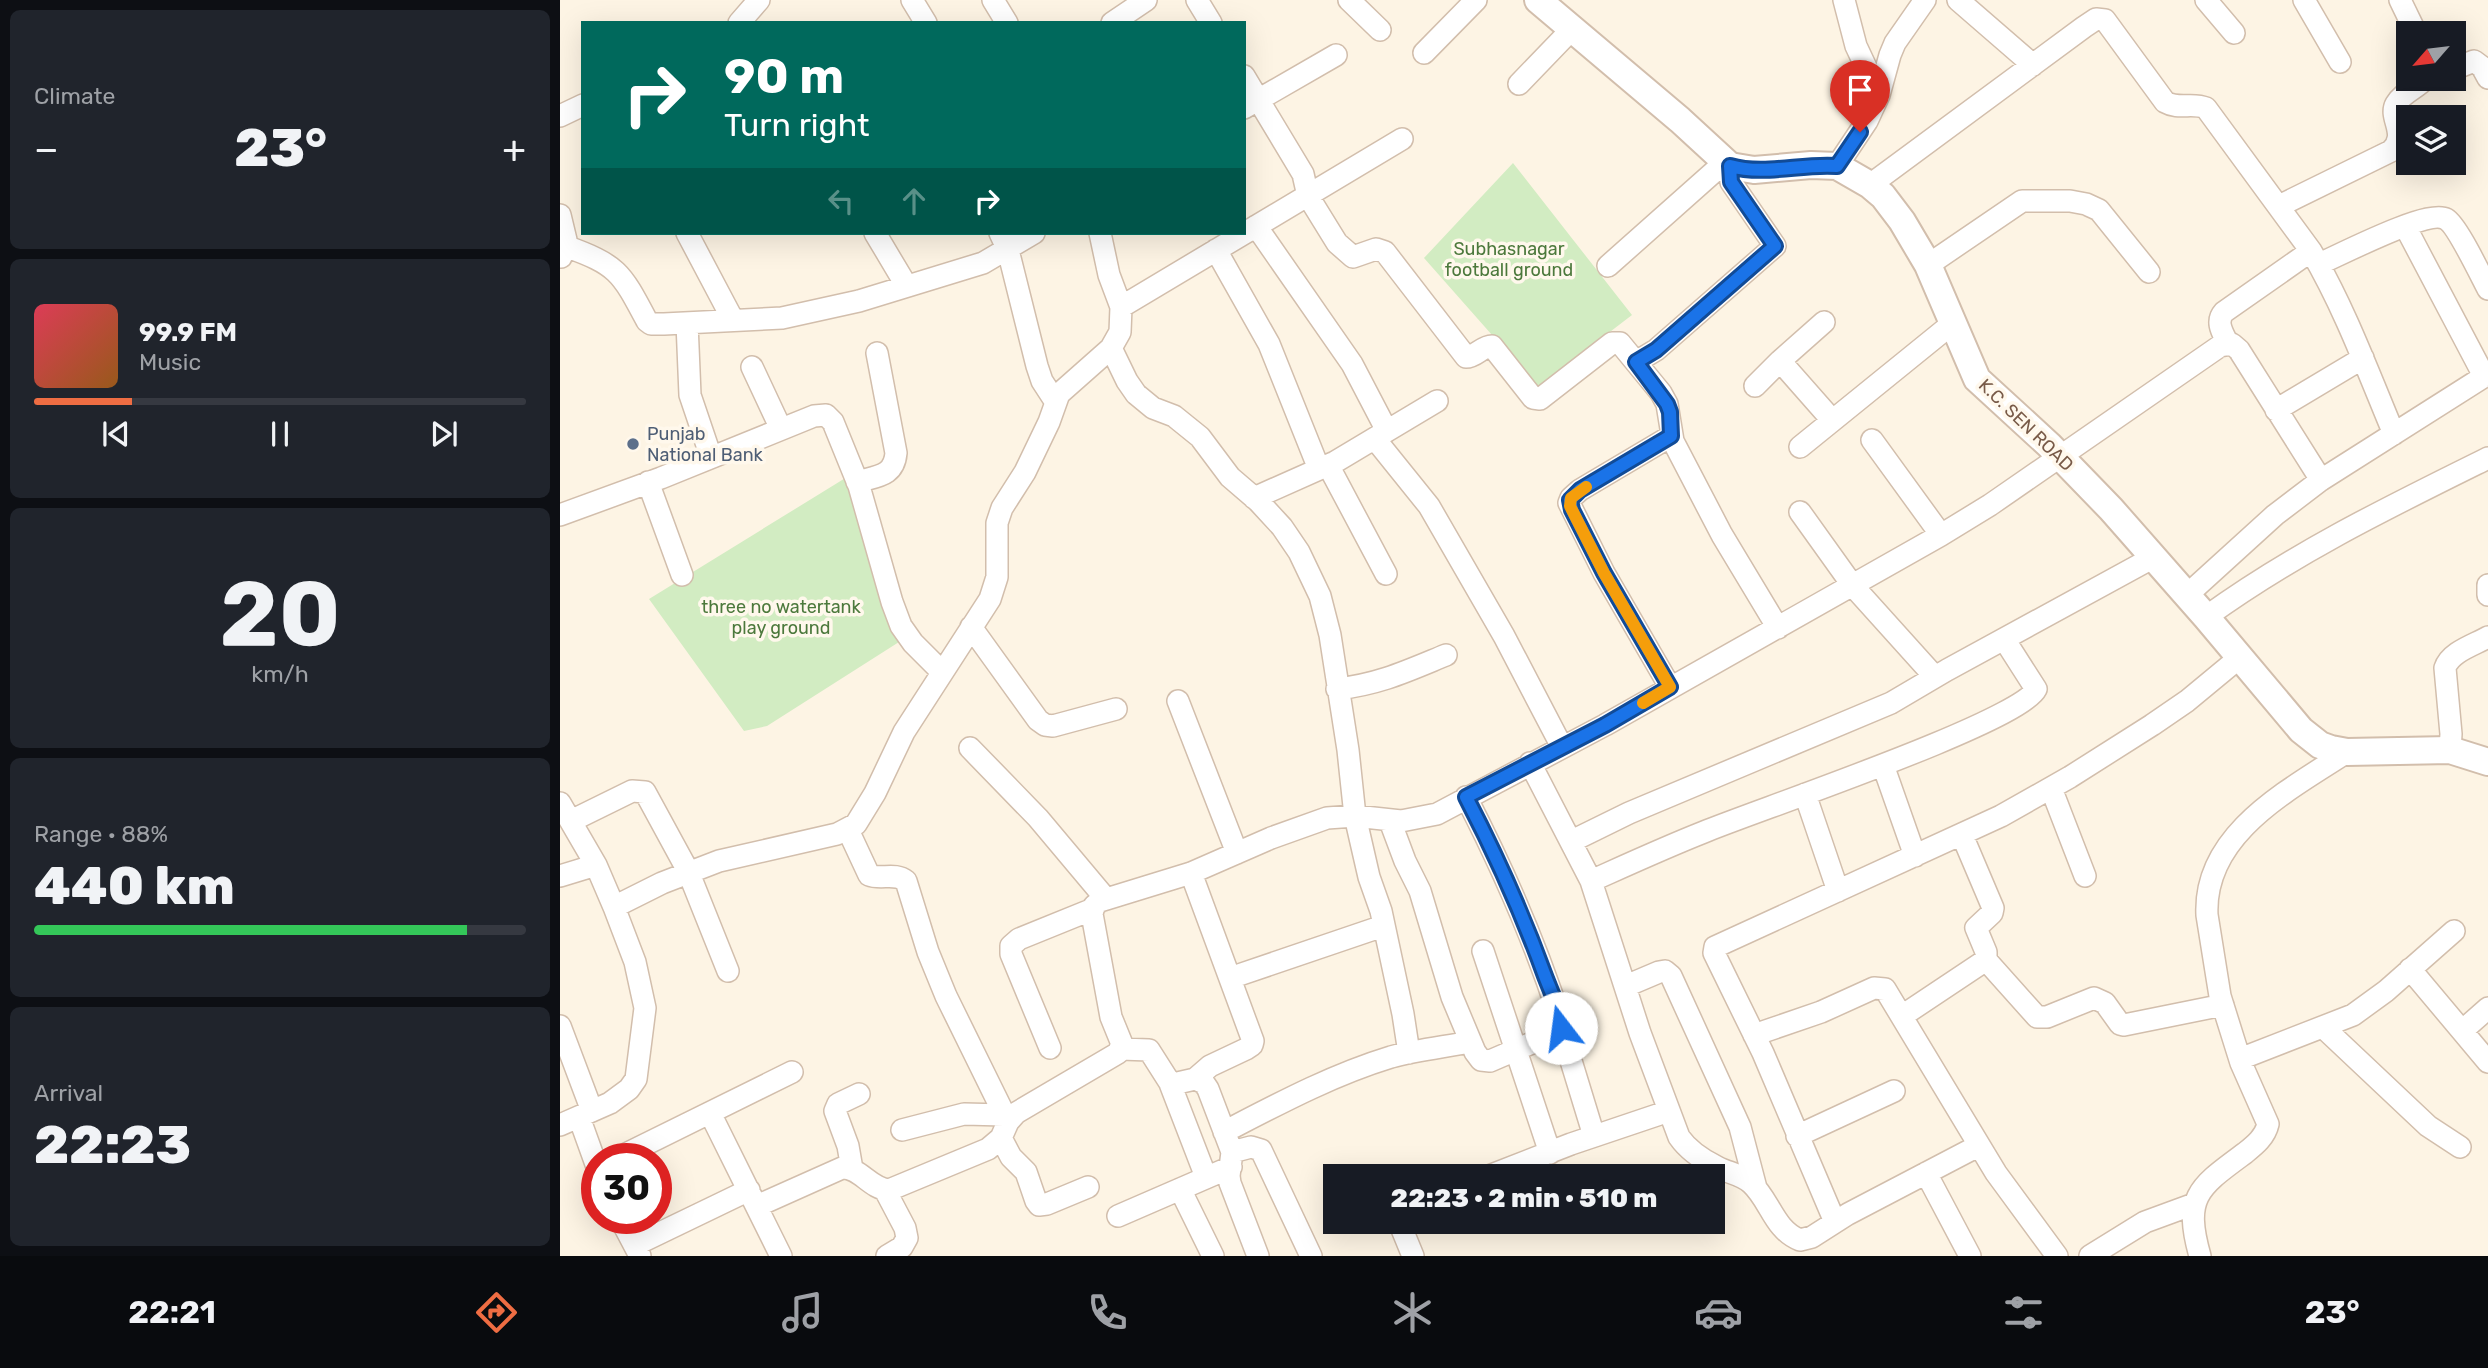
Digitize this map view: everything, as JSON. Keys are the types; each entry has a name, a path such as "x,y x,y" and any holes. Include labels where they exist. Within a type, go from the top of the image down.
{"street":[{"path":"740,21 759,0"},
{"path":"912,0 925,21"},
{"path":"993,0 1006,21"},
{"path":"1116,16 1146,0"},
{"path":"1197,0 1210,21"},
{"path":"1349,0 1380,30"},
{"path":"1424,53 1476,0"},
{"path":"1538,0 1728,164 1731,182 1775,246 1656,350 1636,362"},
{"path":"1844,0 1856,46 1879,95"},
{"path":"1837,166 1867,121 1879,95 1895,43 1925,0"},
{"path":"1958,0 2033,65"},
{"path":"2206,0 2234,33"},
{"path":"2304,0 2340,62"},
{"path":"2400,0 2410,21"},
{"path":"1870,185 2096,19 2105,20 2165,102 2174,107 2198,104 2206,108 2279,206 2315,258 2394,434"},
{"path":"1519,84 1572,29"},
{"path":"1251,104 1336,55"},
{"path":"2466,64 2474,61 2482,67 2488,78"},
{"path":"1246,84 1251,104 1303,174 1308,197 1343,250 1353,257 1376,249 1385,252 1466,357 1492,346 1533,398 1540,399 1612,343 1620,343 1667,404 1671,436 1722,535 1777,628"},
{"path":"2279,206 2391,151 2399,137 2393,108 2397,101 2412,91"},
{"path":"560,116 581,106"},
{"path":"1246,232 1402,139"},
{"path":"1608,266 1728,164"},
{"name":"K.C. SEN ROAD","path":"1728,164 1754,170 1811,165 1837,166 1870,185 1883,196 1902,221 1928,265 1977,379 2061,457 2154,557 2301,730 2331,750 2450,750 2488,762"},
{"path":"1928,265 2022,201 2070,201 2086,204 2099,211 2149,272"},
{"path":"560,215 565,232 562,252 594,257 619,273 650,324 782,318 806,314 962,270 1004,241 1026,235"},
{"path":"2321,480 2239,351 2228,344 2219,323 2224,312 2315,258 2427,218 2437,217 2447,219 2457,233 2488,289"},
{"path":"1256,226 1352,364 1381,435 1429,506 1504,636 1562,747"},
{"path":"2187,595 2275,515 2321,480 2486,375 2405,226"},
{"path":"688,235 733,320"},
{"path":"876,235 906,285"},
{"path":"614,907 688,871 743,853 848,830 861,816 904,732 990,599 997,577 999,516 1025,472 1049,422 1055,401 1078,375 1111,348 1120,332 1121,307 1109,275 1100,235"},
{"path":"1121,307 1241,235"},
{"path":"1004,241 1037,366 1042,381 1055,401"},
{"path":"1216,250 1269,344 1324,467 1386,574"},
{"path":"1755,386 1824,322"},
{"path":"687,323 690,395 711,457"},
{"path":"1800,447 1953,323"},
{"path":"1050,1048 1011,954 1011,946 1019,939 1100,904 1191,873 1271,838 1327,818 1355,816 1390,821 1426,817 1562,747 1941,535 2061,457 2220,346 2228,344"},
{"path":"1111,348 1126,381 1136,394 1153,408 1174,416 1188,426 1200,437 1230,477 1282,527 1320,596 1331,635 1355,816 1383,926 1409,1053"},
{"path":"857,481 886,473 894,466 895,461 896,453 877,353"},
{"path":"2276,410 2362,358"},
{"path":"1780,361 1832,420"},
{"path":"752,367 781,429"},
{"path":"1254,498 1324,467 1437,401"},
{"path":"560,514 821,414 830,417 857,481 901,626 913,643 942,672"},
{"path":"1670,687 1604,573 1569,503 1580,490 1671,436"},
{"path":"1871,440 1941,535"},
{"path":"2206,617 2245,588 2314,546 2488,458"},
{"path":"648,482 682,575"},
{"path":"1800,512 1853,586 1936,677"},
{"path":"1572,841 1629,813 1863,717 2154,557"},
{"path":"2488,585 2488,595"},
{"path":"971,627 1029,710 1045,725 1053,726 1116,709"},
{"path":"2450,750 2445,668 2447,662 2488,637"},
{"path":"1591,881 1705,831 1883,765 1989,719 2033,695 2035,685 2004,639"},
{"path":"1337,689 1383,681 1446,655"},
{"path":"1835,1222 1714,948 2001,816 2051,788 2169,713 2239,658"},
{"path":"1178,701 1237,853"},
{"path":"970,748 1038,818 1100,904 1111,1017 1121,1040 1121,1049"},
{"path":"2200,1256 2193,1220 2194,1203 2201,1190 2218,1173 2260,1141 2268,1127 2266,1116 2240,1059 2223,1005 2206,905 2213,873 2226,849 2244,827 2265,808 2347,752"},
{"path":"1531,763 1591,881 1640,1033 1684,1145 1717,1167 1739,1175 1756,1188 1786,1232 1805,1240 1978,1146"},
{"path":"1883,765 1915,856"},
{"path":"2051,788 2085,876"},
{"path":"577,1118 610,1103 629,1089 636,1079 645,1008 628,940 596,865 565,812 632,791 645,792 688,871 728,971"},
{"path":"1805,794 1838,891"},
{"path":"1466,797 1528,930 1549,987 1594,1136"},
{"path":"1390,821 1420,891 1452,997 1479,1058 1485,1061 1515,1051 1561,1028"},
{"path":"848,830 869,875 878,878 900,877 906,881 928,952 1004,1125 1011,1157 1026,1172 1037,1203 1044,1205 1088,1187"},
{"path":"1962,835 1993,908 1992,913 1976,928 1986,952 1986,960 2037,1017 2047,1017 2094,998 2105,1003 2120,1024 2124,1025 2223,1005"},
{"path":"560,876 596,865"},
{"path":"1169,1081 1173,1084 1195,1079 1210,1066 1253,1044 1191,873"},
{"path":"1230,978 1383,926"},
{"path":"2240,1059 2341,1021 2365,1007 2454,931"},
{"path":"1483,951 1550,1153"},
{"path":"1902,1016 1986,960"},
{"path":"2410,970 2488,1062"},
{"path":"1626,986 1659,972 1665,971 1671,976 1740,1127 1756,1188"},
{"path":"1754,1035 1794,1023 1878,987 1888,991 1978,1146 2057,1256"},
{"path":"2462,1031 2488,1008"},
{"path":"560,1026 577,1118 587,1143"},
{"path":"2324,1028 2428,1126 2460,1147"},
{"path":"1118,1216 1206,1177 1229,1150 1312,1088 1372,1063 1409,1053 1471,1042"},
{"path":"628,1234 637,1251 753,1198 842,1168 852,1169 874,1186 886,1190 988,1150 1004,1125 1016,1113 1097,1067 1121,1049 1149,1050 1169,1081 1206,1177"},
{"path":"649,1143 792,1072"},
{"path":"1195,1079 1208,1089 1229,1150 1230,1183 1258,1256"},
{"path":"1797,1136 1894,1091"},
{"path":"852,1169 850,1154 835,1108 840,1102 859,1094"},
{"path":"1521,1164 1669,1111"},
{"path":"710,1113 781,1256"},
{"path":"902,1130 964,1114 1004,1125"},
{"path":"1229,1150 1251,1147 1261,1150 1311,1256"},
{"path":"1926,1173 1970,1256"},
{"path":"1180,1189 1213,1256"},
{"path":"886,1190 905,1228 907,1238 902,1247 887,1256"},
{"path":"2090,1256 2145,1222 2194,1203"},
{"path":"1404,1234 1413,1256"}],"green space":[{"name":"Subhasnagar football ground","path":"1513,163 1632,315 1538,387 1424,258"},
{"name":"three no watertank play ground","path":"847,477 899,642 767,726 744,731 649,599"}],"slow traffic":[{"path":"1586,487 1571,498 1570,506 1604,573 1670,687 1643,703"}],"place":[{"name":"Punjab National Bank","path":"633,444"}],"route":[{"path":"1561,1028 1528,930 1466,797 1605,725 1670,687 1604,573 1572,510 1570,500 1580,490 1671,436 1667,404 1636,362 1656,350 1775,246 1731,182 1730,166 1754,170 1811,165 1837,166 1860,132"}]}
